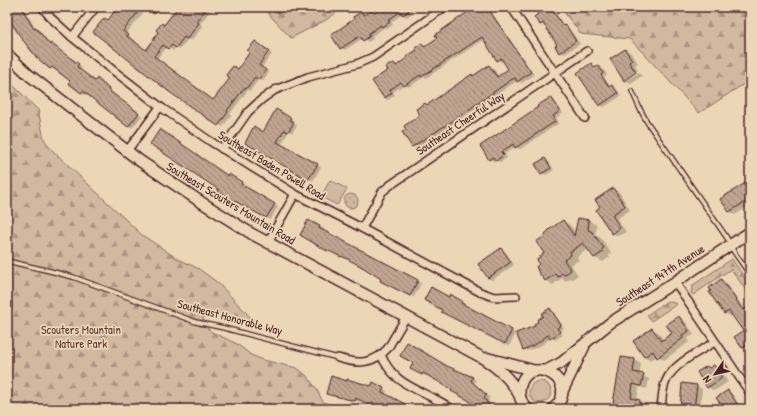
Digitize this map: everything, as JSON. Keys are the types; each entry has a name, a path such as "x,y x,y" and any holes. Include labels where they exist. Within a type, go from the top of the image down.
{"street":[{"name":"Southeast Baden Powell Road","path":"42,7 51,18 72,37 160,107 222,149 295,194 362,228 480,292 494,296 516,296"},
{"path":"72,37 96,7"},
{"path":"222,149 248,112 275,90 308,77 357,64 372,57 445,7"},
{"path":"511,7 585,118"},
{"name":"Southeast Cheerful Way","path":"362,228 382,192 389,186 587,51"},
{"name":"Southeast Scouters Mountain Road","path":"7,54 29,75 127,151 201,202 268,242 481,357 507,376 515,386 521,402 528,409"},
{"path":"127,151 160,107"},
{"path":"268,242 295,194"},
{"name":"Southeast 147th Avenue","path":"521,402 520,385 524,378 529,374 561,363 610,323 750,232"},
{"path":"675,282 750,393"},
{"name":"Southeast Honorable Way","path":"338,358 361,363 373,360 388,348 406,317"},
{"path":"661,409 666,382 671,373 678,366 715,342"},
{"name":"Southeast 147th Avenue","path":"553,409 559,403 562,392 586,343"},
{"path":"381,355 389,370 398,379 442,402 451,409"},
{"name":"Southeast Scouters Mountain Road","path":"481,357 540,371"},
{"path":"540,371 554,375 560,382 562,392"}],"lane":[{"path":"154,11 157,7"},
{"path":"632,91 647,122 750,275"},
{"name":"Southeast Honorable Way","path":"7,261 50,270 73,277 196,322 338,358"}],"green space":[{"path":"262,7 344,7 326,20 291,38"},
{"path":"560,7 750,7 750,80 699,113 630,39 581,34"},
{"name":"Scouters Mountain Nature Park","path":"7,77 38,110 44,139 50,148 142,235 178,259 199,269 218,283 254,321 244,322 219,313 213,313 204,316 203,320 207,328 237,344 251,355 263,360 297,368 306,375 316,388 323,402 343,409 7,409"},
{"path":"330,180 347,189 337,205 321,197"},
{"path":"351,194 356,196 358,201 356,206 351,208 346,206 344,201 346,196"},
{"path":"732,259 750,286 750,296 731,269 693,295 691,293 693,285"},
{"path":"667,301 677,304 651,321 647,315"},
{"path":"540,381 548,384 551,392 548,400 540,403 532,400 529,392 532,384"}],"building":[{"path":"7,7 21,7 34,29 36,28 50,45 51,43 79,64 77,67 95,81 97,78 109,89 108,90 139,113 128,127 83,91 81,93 68,83 70,81 52,67 50,69 37,58 7,16"},
{"path":"118,7 142,7 123,31 128,35 127,36 146,50 158,32 156,30 162,23 164,25 178,7 208,7 196,21 199,23 187,39 184,37 176,48 172,45 168,49 163,45 154,56 213,100 230,78 226,75 233,66 238,69 249,53 247,51 255,41 269,51 259,65 266,70 258,80 255,77 246,89 244,88 218,126 168,91 93,32 104,18 108,20"},
{"path":"377,7 407,7 409,11 403,15 400,12 388,20 390,22 382,27 381,25 368,34 370,36 363,41 360,36 340,49 331,35 354,19 353,17 361,12 364,15"},
{"path":"467,7 487,7 531,72 517,82 515,78 511,80 412,147 402,132 406,130 404,126 420,115 416,109 425,103 427,105 472,74 473,76 489,65 497,77 508,69 501,58 497,61 482,37 421,77 420,75 404,86 401,82 390,90 392,93 384,98 372,81 388,70 386,67 394,63 396,66 408,57 407,56 417,50 415,48 422,43 424,47 437,38 435,35 469,11"},
{"path":"533,7 550,7 563,26 565,24 576,41 559,53 555,46 557,45 543,23 540,25 534,17 538,14"},
{"path":"625,49 632,60 629,62 636,72 624,81 610,59"},
{"path":"591,63 594,67 598,65 603,73 601,75 609,87 612,85 618,93 599,106 577,73"},
{"path":"551,97 560,111 553,116 556,121 515,148 513,144 501,152 504,155 496,161 493,157 489,160 480,146"},
{"path":"276,109 291,118 290,120 294,122 288,132 284,130 277,142 318,164 308,180 245,143 254,126 263,132"},
{"path":"160,129 228,176 229,174 242,182 241,184 275,204 266,218 218,192 219,190 150,144"},
{"path":"545,158 551,168 541,174 535,164"},
{"path":"750,180 750,199 729,212 720,199"},
{"path":"613,188 625,206 612,215 620,228 612,234 596,210 600,207 595,200"},
{"path":"578,218 589,220 588,230 592,232 604,248 601,250 603,252 594,258 583,243 570,252 571,255 564,260 571,270 564,275 562,273 558,277 555,274 545,281 536,267 539,264 537,259 544,253 536,242 546,235 545,234 550,229 563,220 574,236"},
{"path":"308,220 320,226 319,228 418,280 410,296 380,281 381,279 364,268 342,256 341,257 327,251 300,235"},
{"path":"501,248 511,262 488,278 478,264"},
{"path":"721,279 743,310 746,308 750,314 750,343 742,348 734,337 743,331 729,311 724,314 709,292 711,291 709,288"},
{"path":"431,287 449,297 450,294 462,301 461,303 512,330 505,344 441,312 442,310 424,300"},
{"path":"550,308 561,325 557,328 560,332 550,339 548,335 536,344 523,350 516,333 535,326 534,324 538,322 537,320 543,316 541,314"},
{"path":"679,316 689,331 682,335 683,338 657,358 653,351 644,357 633,341 652,328 661,341 672,333 666,325"},
{"path":"407,342 447,366 473,377 471,381 487,395 484,398 492,409 478,409 468,400 451,391 452,390 439,382 423,373 422,375 410,369 413,363 400,356"},
{"path":"621,357 635,359 633,372 644,374 641,386 633,384 631,398 640,400 639,409 612,409"},
{"path":"714,365 722,378 707,388 697,372 707,366 709,368"},
{"path":"331,376 371,386 373,382 384,388 382,392 415,409 376,409 356,398 355,401 326,394"},
{"path":"682,383 697,385 694,409 680,409"},
{"path":"728,390 740,409 730,409 727,405 724,408 716,398"}]}
